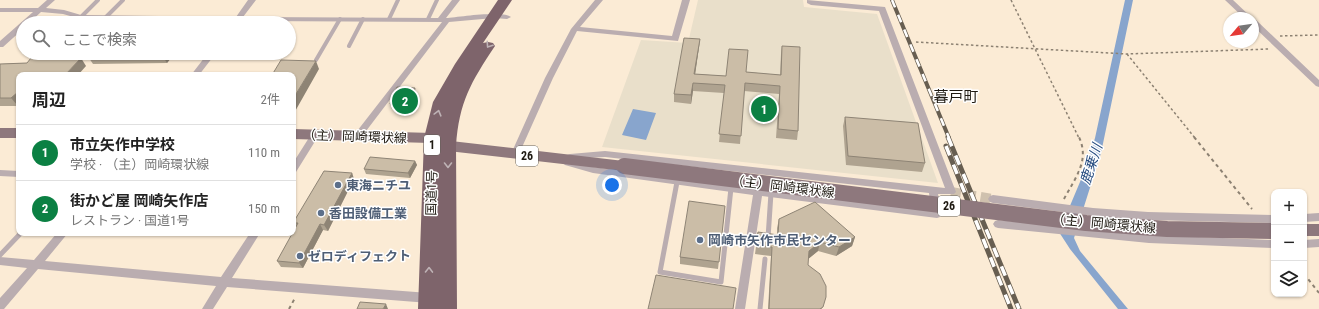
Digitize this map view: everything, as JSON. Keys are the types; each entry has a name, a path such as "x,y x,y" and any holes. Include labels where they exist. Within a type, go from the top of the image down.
{"highway":[{"name":"国道1号","path":"447,309 448,146 450,128 456,102 501,17 505,0"},
{"name":"国道1号","path":"429,304 432,138 441,102 462,64 517,0"}],"main road":[{"path":"0,133 16,133"},
{"name":"（主）岡崎環状線","path":"296,134 432,138 448,146 551,159 624,166 1086,223 1167,229 1271,230"},
{"path":"1307,230 1319,230"}],"street":[{"path":"33,16 51,0"},
{"path":"240,16 252,0"},
{"path":"357,136 443,20 456,0"},
{"path":"515,154 548,78 575,29 599,0"},
{"path":"575,29 675,39 686,0"},
{"path":"551,159 605,154 951,192 882,9 812,3 811,0"},
{"path":"1229,0 1242,12"},
{"path":"0,10 40,10 64,12 78,16"},
{"path":"296,20 443,20 501,17"},
{"path":"1259,28 1319,84"},
{"path":"0,45 16,31"},
{"path":"197,72 207,60"},
{"path":"296,165 315,135"},
{"path":"551,159 593,170 677,182 937,214 933,190"},
{"path":"0,173 16,174"},
{"path":"740,309 758,192"},
{"path":"993,199 1093,212 1260,220 1271,219"},
{"path":"1093,212 1096,235"},
{"path":"1307,218 1319,218"},
{"path":"998,224 1096,235 1149,239 1271,244"},
{"path":"0,306 60,236"},
{"path":"207,309 253,236"},
{"path":"1307,244 1319,243"},
{"path":"0,261 225,282 429,304"}],"lane":[{"path":"82,16 98,0"},
{"path":"107,16 123,0"},
{"path":"389,19 398,0"},
{"path":"428,19 436,0"},
{"path":"316,60 340,19"},
{"path":"349,46 364,19"},
{"path":"677,182 660,272 721,282 731,188"},
{"path":"768,239 771,193"},
{"path":"0,255 18,236"},
{"path":"760,309 765,259"}],"path":[{"path":"1011,0 1084,146 1083,162 1059,207"},
{"path":"1268,36 1319,35"},
{"path":"916,42 1127,54 1281,48"},
{"path":"1127,54 1260,220"},
{"path":"1307,278 1319,293"}],"shaded area":[{"path":"698,0 803,0 804,7 877,14 938,183 602,147 641,40 688,43"}],"water":[{"name":"鹿乗川","path":"1125,0 1133,0 1101,153 1074,238 1080,251 1128,309 1118,309 1070,249 1059,232 1085,170 1095,138"},
{"path":"633,109 656,113 646,140 622,135"}],"building":[{"path":"684,38 700,39 694,74 726,76 729,49 748,50 746,72 781,75 782,46 800,47 798,131 778,129 780,86 745,83 741,136 719,134 725,85 693,83 691,95 674,94"},
{"path":"29,60 79,60 68,72 16,72 16,94 11,98 0,98 0,64 27,63"},
{"path":"281,60 316,61 296,94 296,72 274,72"},
{"path":"397,87 415,88 409,104 390,104"},
{"path":"845,117 918,123 925,163 848,156"},
{"path":"370,157 415,161 408,173 364,169"},
{"path":"324,171 352,173 324,225 320,224 299,263 277,261 291,236 296,236 296,227 298,223 296,223 296,218"},
{"path":"689,201 725,206 719,262 680,257"},
{"path":"815,202 855,237 839,247 820,242 809,251 808,265 820,274 826,286 826,297 823,307 820,309 769,309 772,247 756,245 758,232 778,235 779,219"},
{"path":"656,275 736,288 733,309 648,309"},
{"path":"360,302 386,304 383,309 357,309"}],"tunnel":[{"path":"951,192 993,199"}],"railway":[{"path":"892,0 949,138"},
{"path":"948,137 1019,309"},
{"path":"946,146 1011,309"}],"place":[{"name":"街かど屋 岡崎矢作店","path":"405,101"},
{"name":"市立矢作中学校","path":"764,109"},
{"name":"東海ニチユ","path":"338,185"},
{"name":"香田設備工業","path":"321,213"},
{"name":"岡崎市矢作市民センター","path":"700,240"},
{"name":"ゼロディフェクト","path":"300,256"}],"district":[{"name":"暮戸町","path":"956,97"}]}
